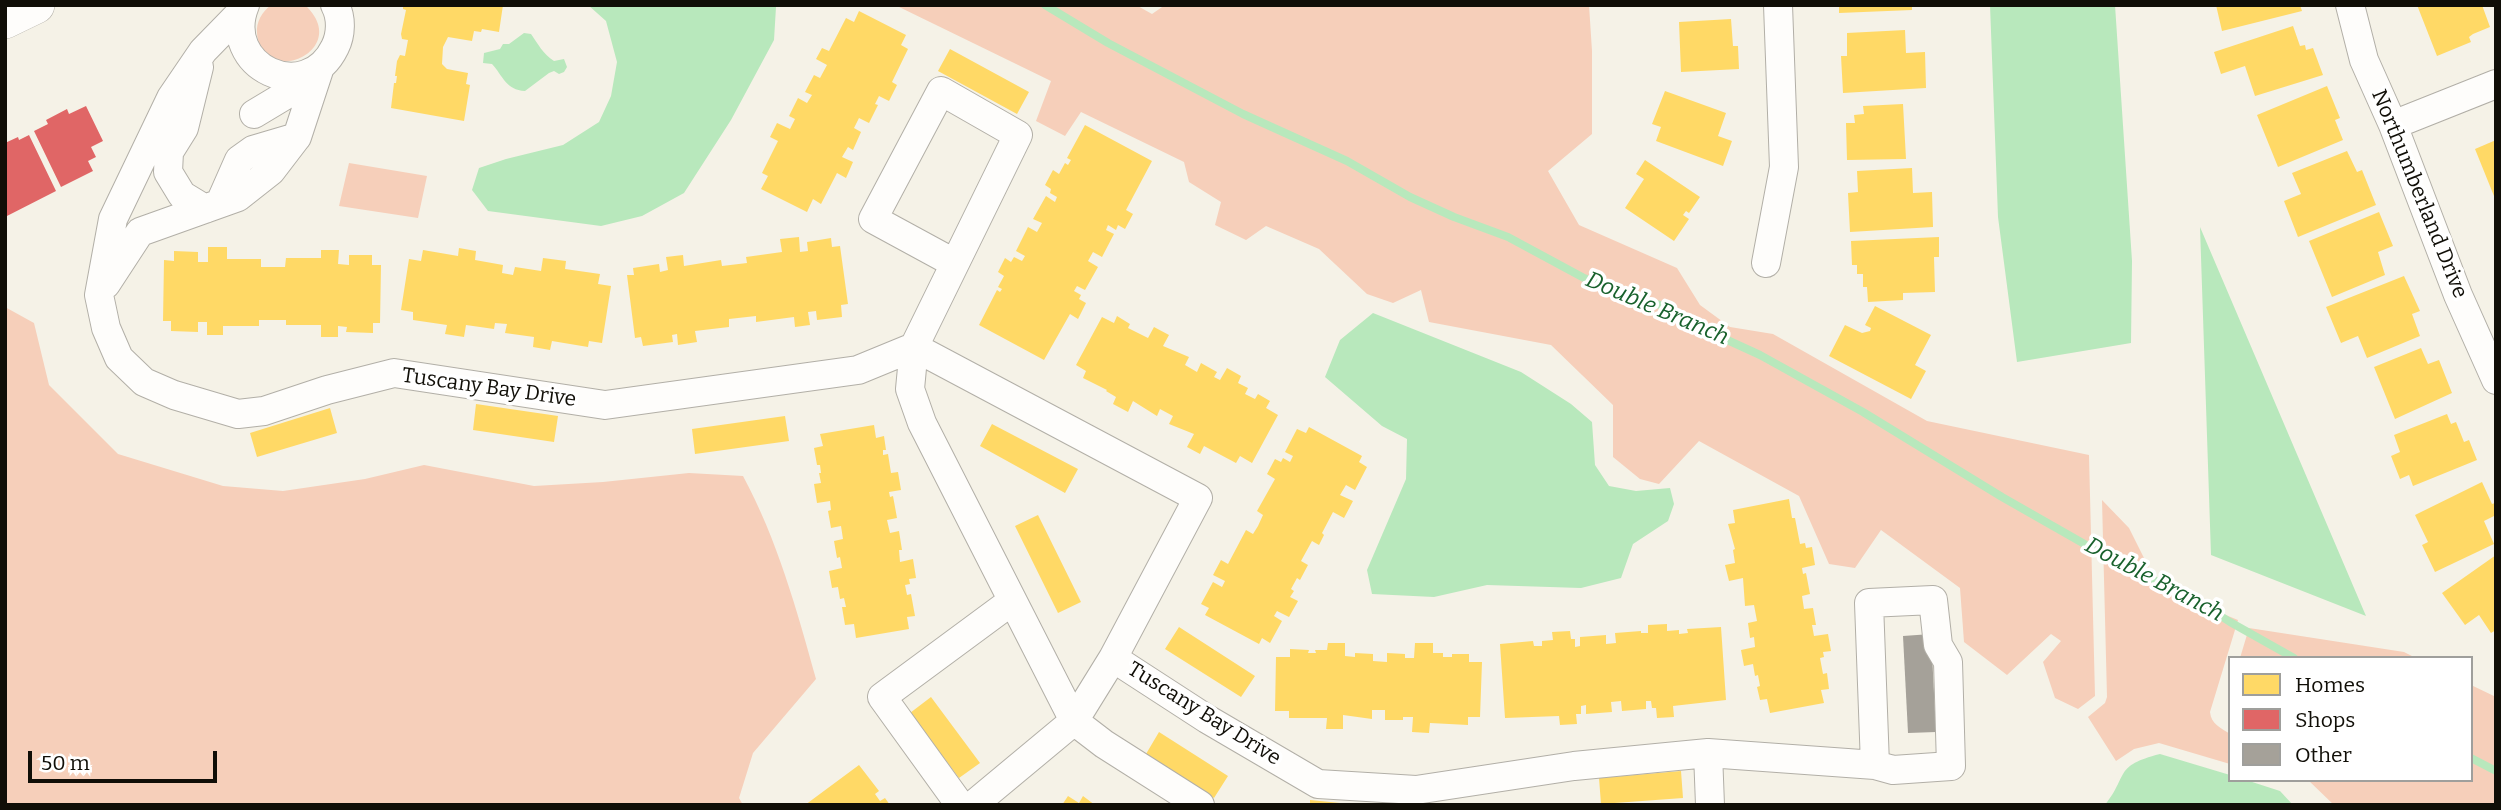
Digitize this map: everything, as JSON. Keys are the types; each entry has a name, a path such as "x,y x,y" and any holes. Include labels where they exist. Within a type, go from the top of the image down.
{"street":[{"path":"5,20 36,5"},
{"path":"254,114 331,56 338,41 340,26 335,5"},
{"path":"1766,263 1784,167 1778,5"},
{"name":"Northumberland Drive","path":"2350,5 2364,60 2393,125 2458,295 2496,380"},
{"path":"244,8 240,34 244,48 252,60 263,69 301,80"},
{"name":"Tuscany Bay Drive","path":"244,8 203,51 170,98 113,219 99,295 106,328 119,358 144,382 174,395 238,414 264,411 327,390 394,373 605,405 858,370 914,347 1198,498 1113,658 1207,719 1318,784 1416,790 1574,766 1708,753 1875,765 1893,770 1951,766 1948,662 1938,645 1933,600 1869,603 1875,765"},
{"path":"203,51 184,128 169,152 168,172 182,195 213,206"},
{"path":"99,295 140,232 237,197 271,171 297,137 301,80"},
{"path":"2393,125 2496,84"},
{"path":"954,263 873,219 941,91 1018,135 914,347 909,388 922,423 1074,721 1104,744 1200,805"},
{"path":"960,805 882,697 1012,601"},
{"path":"973,805 1074,721 1113,658"},
{"path":"1708,753 1710,805"}],"shaded area":[{"path":"271,5 305,5 317,22 319,37 312,49 301,58 287,61 273,59 262,50 257,33 258,25 262,14"},
{"path":"588,5 773,5 776,7 774,40 731,120 684,193 642,216 601,226 488,211 472,190 479,168 563,145 599,122 611,96 617,62 606,21"},
{"path":"895,5 1136,5 1152,14 1165,5 1589,5 1592,134 1548,171 1579,225 1677,268 1700,305 1730,327 1773,334 1927,421 2089,455 2095,696 2078,709 2055,698 2043,662 2061,641 2051,634 2007,675 1964,642 1960,588 1881,530 1855,568 1829,564 1799,496 1699,441 1659,484 1640,479 1613,457 1613,405 1551,345 1429,322 1421,290 1393,303 1367,294 1319,249 1266,226 1246,240 1215,225 1221,202 1189,182 1184,162 1081,112 1065,136 1036,121 1051,81"},
{"path":"1990,5 2115,5 2132,261 2131,343 2017,362 1998,217"},
{"path":"524,33 531,34 554,61 564,59 567,67 559,74 554,71 549,73 525,91 509,85 492,64 483,63 484,53 500,49 503,44 509,44"},
{"path":"349,163 427,176 418,218 339,206"},
{"path":"2200,227 2366,616 2211,555"},
{"path":"5,307 34,323 49,385 118,454 223,486 283,491 365,479 424,465 534,486 689,473 743,476 776,550 816,679 753,753 739,798 743,805 5,805"},
{"path":"1373,313 1521,372 1571,404 1592,422 1595,465 1609,486 1636,491 1670,488 1674,504 1668,521 1633,544 1621,578 1581,588 1487,585 1434,597 1372,594 1367,570 1406,479 1407,439 1382,426 1325,377 1340,340"},
{"path":"2102,500 2129,528 2159,588 2238,620 2210,712 2214,723 2228,733 2228,763 2159,743 2134,749 2116,761 2088,717 2105,703"},
{"path":"2249,628 2404,652 2412,656 2241,656"},
{"path":"2473,686 2496,697 2496,805 2334,805 2310,782 2473,782"},
{"path":"2160,754 2228,774 2228,782 2252,782 2280,791 2293,805 2105,805 2128,768 2145,758"}],"building: Homes":[{"path":"403,5 503,5 499,32 482,29 481,32 474,31 472,41 448,37 443,47 442,64 447,69 468,73 466,84 470,85 464,121 391,108 397,61 400,55 405,56 408,40 402,39 401,34 406,10"},
{"path":"1839,5 1912,5 1912,10 1839,13"},
{"path":"2216,5 2300,5 2302,11 2222,31"},
{"path":"2417,5 2482,5 2490,27 2469,37 2471,42 2437,56"},
{"path":"859,11 906,35 901,45 908,49 892,82 897,85 889,101 879,96 875,104 878,105 869,123 859,118 854,128 861,132 853,150 848,147 842,157 853,162 846,178 837,173 821,204 813,199 807,212 761,189 768,176 762,173 778,141 770,137 777,123 790,129 795,119 789,116 798,98 807,103 812,95 805,92 814,75 820,78 827,65 816,59 822,48 829,51 846,18 854,22"},
{"path":"1731,19 1733,46 1738,46 1739,69 1681,72 1679,22"},
{"path":"2293,26 2300,46 2305,45 2306,50 2313,48 2323,75 2255,96 2245,66 2221,74 2214,52"},
{"path":"1905,30 1906,53 1925,52 1926,88 1843,93 1841,56 1847,56 1847,33"},
{"path":"950,49 1029,92 1017,114 938,71"},
{"path":"2327,86 2340,118 2335,120 2343,140 2278,167 2257,115"},
{"path":"1665,91 1726,113 1718,136 1732,141 1723,166 1656,141 1661,127 1652,124"},
{"path":"1903,104 1906,159 1847,160 1846,123 1855,123 1854,115 1864,114 1863,106"},
{"path":"1085,125 1152,161 1126,210 1133,214 1125,229 1118,225 1116,230 1108,225 1106,230 1114,234 1102,257 1093,252 1088,261 1098,267 1085,290 1077,286 1074,291 1081,295 1079,299 1086,303 1078,319 1070,314 1044,360 979,325 997,290 1000,292 1002,289 998,287 1004,276 998,272 1005,258 1011,262 1014,257 1022,261 1025,256 1016,251 1028,227 1037,232 1042,223 1033,219 1046,196 1055,202 1057,197 1050,193 1051,189 1045,185 1053,170 1059,174 1065,163 1068,165 1071,160 1067,158"},
{"path":"2496,140 2496,201 2475,149"},
{"path":"2347,151 2357,172 2362,170 2376,205 2298,237 2284,201 2301,194 2292,173"},
{"path":"1645,160 1700,197 1689,213 1686,211 1683,215 1689,219 1674,241 1625,208 1644,179 1636,174"},
{"path":"1912,168 1913,193 1932,192 1933,227 1850,232 1848,193 1858,192 1857,171"},
{"path":"2379,212 2393,246 2378,252 2385,275 2332,297 2309,241"},
{"path":"799,237 800,252 808,251 807,242 831,238 832,247 840,246 848,304 841,305 842,317 817,320 816,311 808,312 810,325 795,327 794,317 756,322 756,316 729,319 729,327 695,331 697,342 678,345 677,334 672,335 673,342 643,346 641,337 635,338 627,275 634,275 633,268 659,264 660,272 668,270 666,257 683,255 684,266 721,260 722,266 747,263 746,257 782,252 780,239"},
{"path":"1939,237 1939,257 1934,257 1935,292 1903,293 1903,300 1868,302 1867,287 1863,287 1863,274 1857,274 1857,265 1852,265 1851,241"},
{"path":"208,247 227,247 227,259 261,259 261,267 285,267 286,258 321,258 321,250 339,250 338,264 349,265 349,255 372,255 372,265 381,265 380,323 373,323 373,333 346,332 347,327 338,326 338,337 321,337 321,325 286,325 286,320 259,320 259,326 223,326 223,335 207,335 207,322 198,322 198,332 171,331 171,321 163,321 164,260 174,261 174,251 198,252 198,262 208,262"},
{"path":"459,248 476,251 475,260 503,265 502,273 513,275 515,267 541,271 543,258 566,261 565,269 600,274 598,284 611,286 602,343 589,341 588,347 552,341 550,350 533,347 534,337 505,333 507,324 495,323 494,329 466,325 464,337 445,334 447,325 413,320 413,312 401,310 409,259 421,261 423,250 458,256"},
{"path":"2404,276 2420,311 2412,314 2420,336 2367,358 2358,336 2341,343 2326,307"},
{"path":"1875,306 1931,335 1915,365 1926,371 1911,399 1829,356 1845,325 1862,333 1870,331 1871,328 1865,325"},
{"path":"1117,316 1130,324 1128,328 1148,338 1154,327 1169,335 1163,346 1189,357 1185,365 1197,372 1201,363 1217,372 1214,377 1220,380 1227,368 1241,376 1238,383 1248,388 1245,394 1255,399 1258,394 1270,401 1266,408 1278,415 1252,463 1240,456 1236,463 1204,446 1200,454 1187,447 1194,434 1169,424 1173,416 1160,409 1157,416 1133,401 1128,412 1113,404 1116,397 1107,390 1083,378 1086,371 1076,365 1102,317 1114,323"},
{"path":"2421,348 2428,364 2439,360 2452,393 2395,419 2374,367"},
{"path":"476,404 558,416 554,442 473,430"},
{"path":"330,408 337,433 257,457 250,433"},
{"path":"2447,414 2451,424 2456,422 2464,442 2469,440 2477,460 2413,486 2409,475 2400,479 2391,456 2400,452 2394,435"},
{"path":"785,416 789,441 695,454 692,429"},
{"path":"992,424 1078,469 1065,493 980,446"},
{"path":"874,425 876,438 884,436 886,450 883,450 883,455 888,454 891,473 898,472 901,490 889,492 890,497 893,496 897,518 887,520 890,533 899,531 902,550 899,550 900,562 913,559 916,578 909,579 910,584 905,585 907,595 911,594 915,616 907,617 909,629 856,638 854,624 845,625 842,607 846,607 844,598 840,599 838,587 832,588 829,571 842,568 834,541 843,539 841,526 831,528 828,511 831,510 830,501 817,503 814,484 821,483 821,473 814,448 823,446 820,434"},
{"path":"1309,427 1362,456 1359,462 1367,467 1355,490 1346,485 1340,495 1353,501 1344,518 1333,512 1319,545 1312,541 1301,561 1308,565 1300,580 1297,578 1291,589 1294,591 1290,597 1298,601 1289,617 1277,611 1274,616 1282,621 1270,643 1262,638 1259,644 1205,615 1209,608 1201,604 1213,582 1222,587 1225,581 1213,575 1221,560 1228,564 1246,530 1253,534 1258,526 1263,515 1257,511 1275,479 1267,474 1275,459 1281,462 1283,458 1290,462 1293,456 1285,452 1297,429 1306,433"},
{"path":"2482,482 2492,504 2495,503 2496,506 2496,515 2484,521 2494,544 2435,572 2422,545 2428,542 2415,515"},
{"path":"1789,499 1800,544 1805,543 1806,548 1812,547 1815,565 1802,568 1803,574 1806,573 1810,594 1802,596 1804,609 1813,608 1816,625 1812,625 1814,636 1828,634 1831,651 1823,652 1824,657 1820,658 1823,674 1827,673 1829,689 1821,690 1824,703 1770,713 1767,699 1760,700 1758,675 1755,676 1753,664 1744,666 1741,650 1755,647 1754,637 1750,638 1748,623 1757,621 1754,605 1745,606 1743,578 1729,581 1725,565 1735,563 1735,549 1728,524 1735,523 1733,510"},
{"path":"1038,515 1081,602 1058,613 1015,526"},
{"path":"2496,555 2496,630 2491,633 2479,615 2465,625 2442,593"},
{"path":"1667,624 1667,631 1679,630 1679,634 1688,633 1687,629 1721,627 1726,700 1673,706 1674,717 1657,718 1656,708 1652,708 1651,701 1646,701 1646,709 1622,711 1621,701 1611,702 1612,712 1586,714 1586,705 1581,706 1581,714 1576,714 1577,724 1560,725 1559,716 1505,718 1500,644 1533,641 1534,646 1542,646 1542,641 1553,640 1552,632 1570,631 1571,639 1575,639 1575,647 1580,646 1580,637 1606,635 1606,644 1616,643 1615,633 1648,633 1648,625"},
{"path":"1179,627 1255,676 1241,697 1165,649"},
{"path":"1328,643 1345,643 1345,656 1355,657 1355,653 1373,654 1373,661 1387,662 1387,653 1405,654 1405,658 1414,658 1415,643 1433,643 1433,653 1443,653 1443,657 1469,654 1469,662 1482,662 1480,717 1468,717 1468,725 1430,723 1429,733 1412,732 1413,717 1385,720 1385,710 1372,710 1372,719 1343,715 1343,729 1326,729 1327,718 1289,718 1289,711 1275,711 1276,657 1290,657 1290,649 1316,653 1315,650 1327,650"},
{"path":"931,697 980,763 959,778 910,713"},
{"path":"1159,732 1228,776 1214,798 1146,754"},
{"path":"859,765 879,791 875,794 880,801 885,798 890,805 805,805"},
{"path":"1681,771 1683,798 1601,804 1599,778"},
{"path":"1068,796 1079,803 1083,796 1095,805 1062,805"},
{"path":"1310,800 1340,803 1340,805 1310,805"}],"building: Shops":[{"path":"86,106 103,141 91,147 96,157 88,161 93,171 61,187 34,131 48,124 46,120 67,109 69,114"},
{"path":"29,135 56,191 5,217 5,143"}],"building: Other":[{"path":"1931,634 1936,732 1908,733 1903,636"}],"waterway":[{"name":"Double Branch","path":"1045,5 1108,43 1243,114 1347,161 1410,197 1508,237 1584,278 1671,309 1712,333 1760,355 1863,412 2002,497 2116,562 2194,599 2290,656"},
{"name":"Double Branch","path":"2473,759 2496,771"}]}
